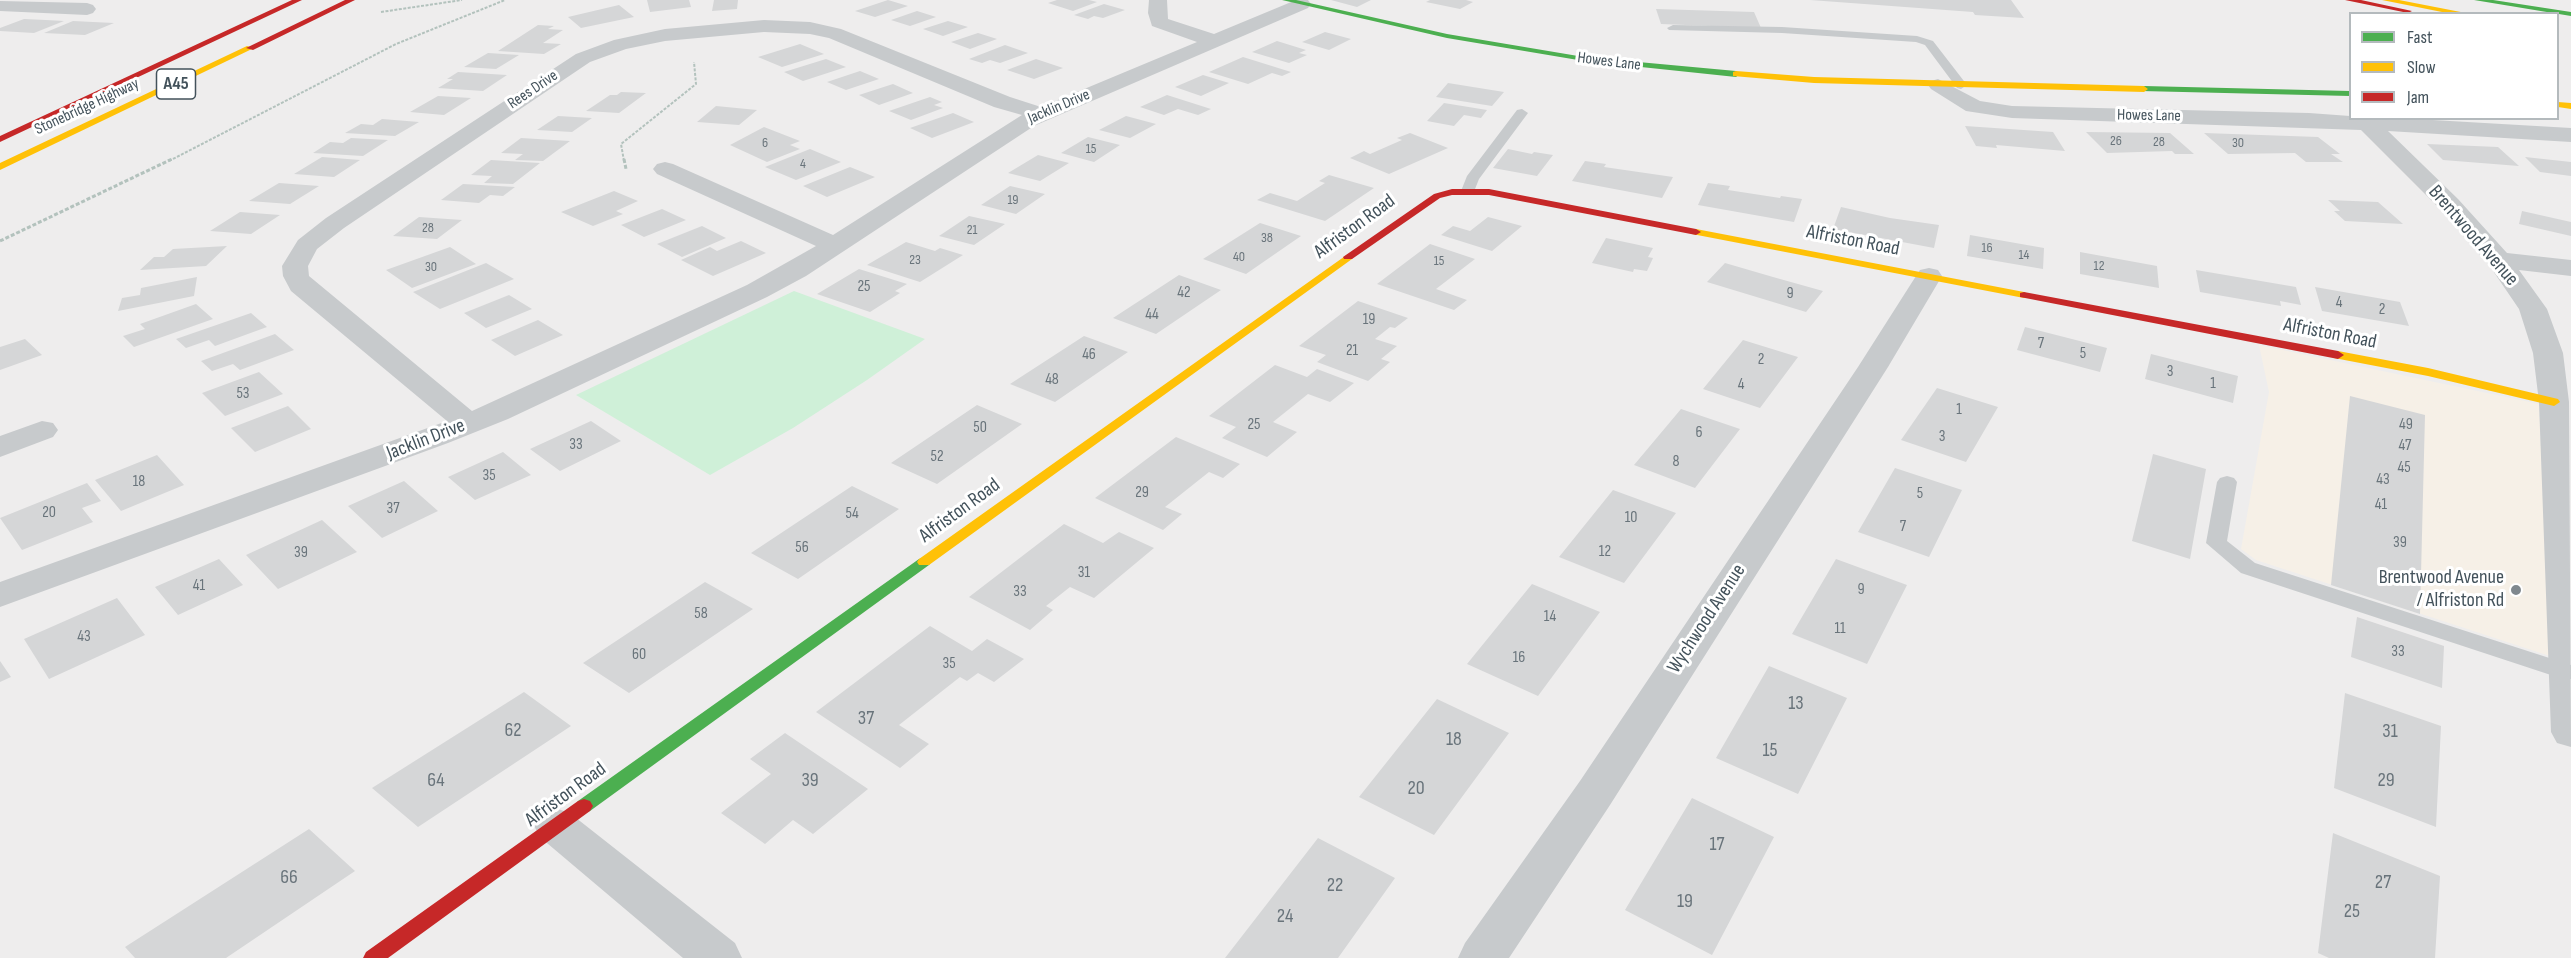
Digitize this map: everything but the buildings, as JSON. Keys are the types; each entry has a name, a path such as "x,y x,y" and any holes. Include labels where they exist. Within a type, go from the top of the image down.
{"main road":[{"name":"Stonebridge Highway","path":"0,139 298,0"},
{"name":"Stonebridge Highway","path":"0,167 351,0"},
{"path":"2349,0 2448,12"},
{"path":"2386,0 2427,10"},
{"path":"2478,0 2558,12"},
{"name":"Howes Lane","path":"1294,2 1447,36 1594,60 1802,79 2342,94"},
{"name":"Alfriston Road","path":"373,958 1423,203 1437,196 1468,191 1489,192 2428,372 2559,390"}],"street":[{"path":"1158,0 1156,13 1159,22 1214,41"},
{"name":"Jacklin Drive","path":"0,596 469,424 758,291 836,246 1041,114 1214,41 1294,2"},
{"path":"0,6 87,9"},
{"name":"Rees Drive","path":"469,424 301,285 296,276 295,266 307,245 335,223 583,58 600,50 642,39 692,32 764,26 821,30 1002,102 1041,114"},
{"name":"Howes Lane","path":"1938,84 1974,106 2012,112 2349,117"},
{"name":"Brentwood Avenue","path":"2363,120 2449,204 2499,260 2533,309 2559,390 2571,732"},
{"name":"Howes Lane","path":"2395,120 2571,135"},
{"path":"664,169 836,246"},
{"path":"2499,260 2571,268"},
{"name":"Wychwood Avenue","path":"1482,958 1595,793 1873,367 1929,276"},
{"path":"0,447 42,430"},
{"path":"556,826 718,958"}],"lane":[{"path":"1673,28 1782,30 1917,39 1929,43 1961,85"},
{"path":"1468,191 1472,179 1522,113"},
{"path":"2227,482 2216,543 2248,568 2568,672"}],"path":[{"path":"0,241 217,138 396,44 505,0"},
{"path":"664,169 627,173 621,144 696,84 692,32"}],"shaded area":[{"path":"2259,345 2539,404 2550,656 2256,560 2241,549 2269,392"}],"green space":[{"path":"794,291 925,339 793,428 710,475 576,395"}],"traffic: fast":[{"path":"1286,0 1447,36 1584,59 1736,74"},
{"path":"2478,0 2558,12"},
{"path":"2559,12 2571,14"},
{"path":"2144,89 2349,94"},
{"path":"584,806 924,562"}],"traffic: slow":[{"path":"2386,0 2456,12"},
{"path":"0,167 250,48"},
{"path":"1736,74 1814,80 2144,89"},
{"path":"2559,105 2571,106"},
{"path":"1696,232 2024,295"},
{"path":"924,562 1348,257"},
{"path":"2338,355 2428,372 2554,402"}],"traffic: jam":[{"path":"0,139 298,0"},
{"path":"250,48 351,0"},
{"path":"2349,0 2408,11"},
{"path":"1348,257 1437,196 1452,192 1489,192 1696,232"},
{"path":"2024,295 2338,355"},
{"path":"373,958 584,806"}],"place":[{"name":"Brentwood Avenue / Alfriston Rd","path":"2516,590"}]}
